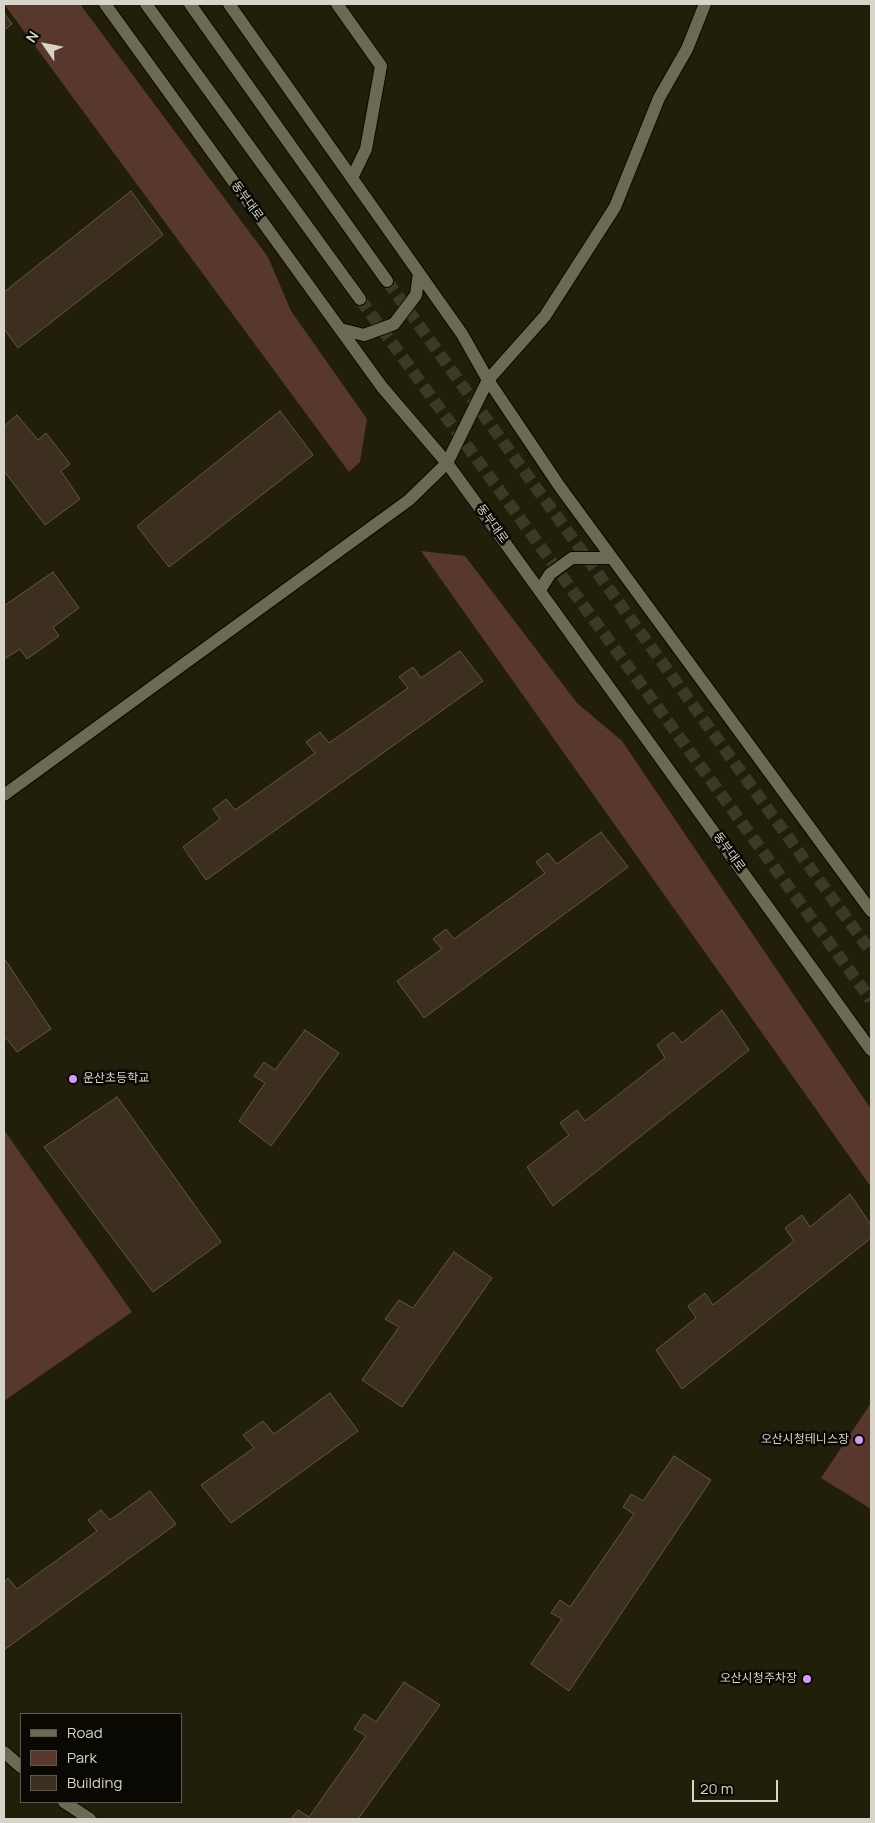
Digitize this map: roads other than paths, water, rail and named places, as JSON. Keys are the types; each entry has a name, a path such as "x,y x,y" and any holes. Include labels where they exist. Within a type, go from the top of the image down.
{"main road":[{"name":"동부대로","path":"105,4 382,387 447,463 871,1050"},
{"path":"146,4 360,299"},
{"path":"190,4 387,280"},
{"path":"229,4 462,334 488,380 560,487 871,911"},
{"path":"337,4 381,66 366,149 352,178"},
{"path":"4,795 409,500 447,463 488,380 545,316 615,207 659,98 687,48 705,4"},
{"path":"340,329 364,335 394,324 416,295 419,272"},
{"path":"540,590 550,574 572,558 612,558"},
{"path":"4,1752 20,1766"},
{"path":"66,1803 90,1819"}],"tunnel":[{"path":"387,281 871,952"},
{"path":"360,299 871,1000"}],"place":[{"name":"운산초등학교","path":"73,1079"},
{"name":"오산시청테니스장","path":"859,1440"},
{"name":"오산시청주차장","path":"807,1679"}]}
